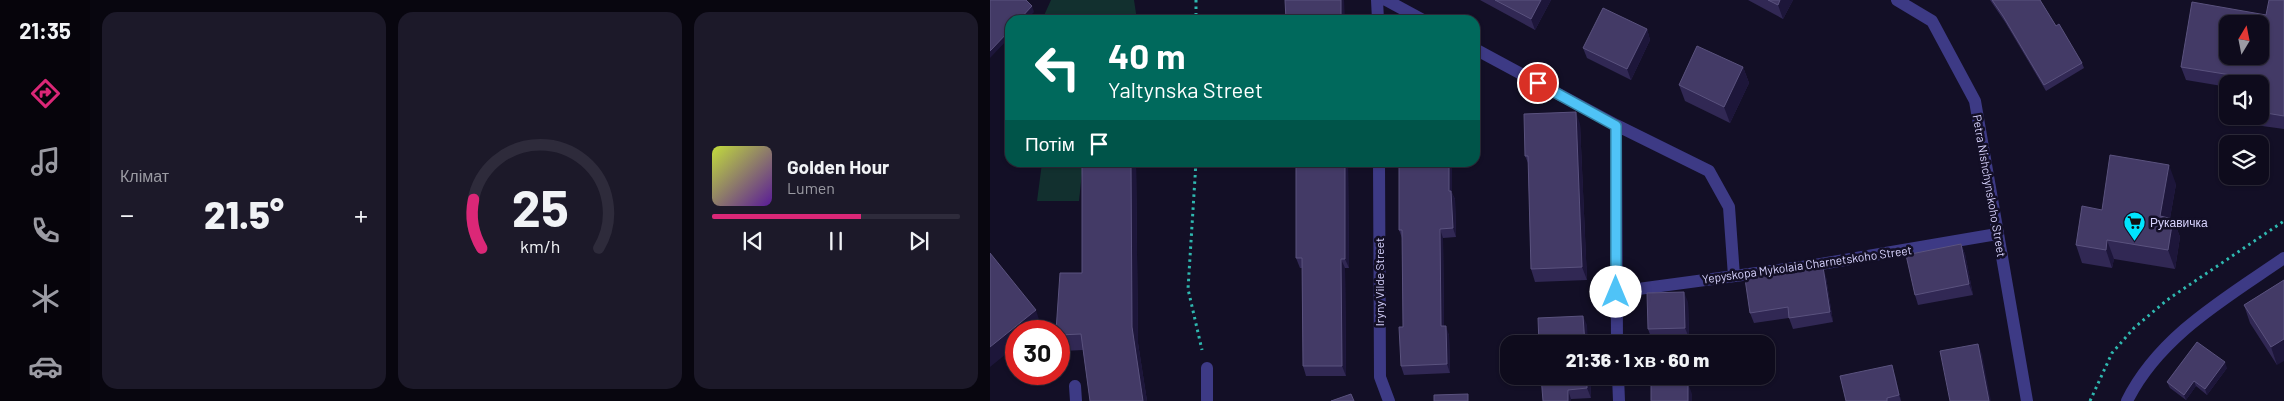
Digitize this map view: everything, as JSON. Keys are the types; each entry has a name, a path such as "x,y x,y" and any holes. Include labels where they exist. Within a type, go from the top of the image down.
{"street":[{"path":"1378,0 1378,15"},
{"path":"1386,0 1414,15"},
{"name":"Petra Nishchynskoho Street","path":"1897,0 1932,21 1974,100 2027,401"},
{"path":"1480,51 1616,126 1709,171 1729,207 1734,276"},
{"path":"1616,126 1617,335"},
{"name":"Iryny Vilde Street","path":"1379,167 1380,377 1389,401"},
{"name":"Yepyskopa Mykolaia Charnetskoho Street","path":"1616,292 1866,257 1997,234"},
{"path":"2127,401 2135,385 2161,351 2204,314 2284,258"},
{"path":"1207,368 1208,401"},
{"path":"1618,385 1619,401"},
{"path":"1075,386 1076,401"}],"path":[{"path":"1196,0 1196,15"},
{"path":"1196,167 1188,290 1207,368"},
{"path":"2090,401 2112,353 2134,328 2168,300 2284,221"}],"green space":[{"path":"1051,0 1134,0 1136,15 1044,15"},
{"path":"1041,167 1083,167 1079,201 1037,201"}],"building":[{"path":"990,0 1026,0 1032,6 1024,15 1005,15 1005,35 990,51"},
{"path":"1285,0 1341,0 1341,15 1286,15"},
{"path":"1495,0 1541,0 1531,19"},
{"path":"1768,0 1780,0 1778,5"},
{"path":"1992,0 2040,0 2056,26 2059,24 2082,63 2044,85"},
{"path":"2269,0 2284,0 2284,116 2269,114 2269,75 2231,75 2181,67 2192,2 2266,15"},
{"path":"1603,8 1647,29 1627,69 1583,48"},
{"path":"1697,46 1743,67 1724,107 1679,85"},
{"path":"1576,112 1582,267 1531,269 1528,156 1525,156 1524,114"},
{"path":"2110,155 2169,165 2160,216 2173,219 2168,250 2107,240 2106,250 2076,245 2082,206 2102,210"},
{"path":"1082,167 1131,167 1132,327 1143,401 1090,401 1081,334 1070,334 1070,320 1057,320 1060,273 1082,273"},
{"path":"1296,167 1345,167 1345,259 1341,259 1342,366 1303,366 1302,258 1296,258"},
{"path":"1399,167 1449,167 1449,191 1451,191 1453,228 1440,229 1441,326 1446,326 1447,364 1401,366 1399,327 1403,327 1402,230 1399,230"},
{"path":"1961,244 1969,284 1915,295 1906,255"},
{"path":"990,253 1036,310 1024,320 1005,320 1005,335 990,347"},
{"path":"1823,267 1830,312 1789,318 1788,307 1750,313 1745,279"},
{"path":"2284,280 2284,339 2271,347 2244,305"},
{"path":"1684,292 1685,328 1648,329 1647,293"},
{"path":"1583,316 1584,335 1539,335 1538,318"},
{"path":"2197,342 2225,362 2205,389 2194,381 2184,395 2167,382"},
{"path":"1978,344 1989,401 1950,401 1940,351"},
{"path":"1892,365 1899,395 1887,398 1887,401 1846,401 1840,376"},
{"path":"1542,385 1587,385 1587,388 1568,390 1568,401 1543,401"},
{"path":"1651,385 1688,385 1688,401 1651,401"},
{"path":"1351,394 1354,401 1331,401"},
{"path":"1468,394 1468,401 1434,401 1434,395"}],"place":[{"name":"Рукавичка","path":"2134,242"}],"route":[{"path":"1538,83 1616,126 1616,292"}]}
